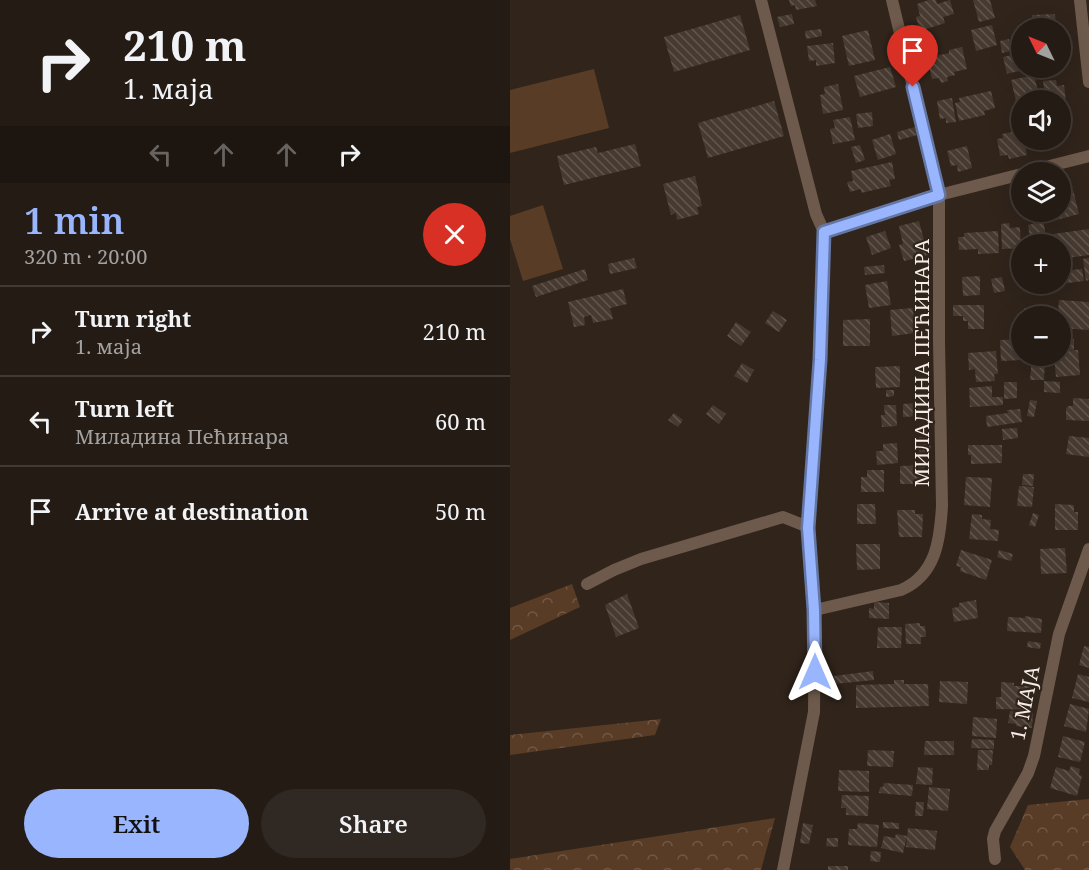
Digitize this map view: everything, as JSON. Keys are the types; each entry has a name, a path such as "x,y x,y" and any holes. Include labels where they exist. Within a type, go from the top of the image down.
{"street":[{"path":"761,0 816,214 824,232 820,360 808,528 814,610 814,712 783,870"},
{"name":"МИЛАДИНА ПЕЋИНАРА","path":"814,610 901,590 911,585 929,568 941,532 939,195 892,0"},
{"path":"1080,0 1089,82"},
{"path":"1066,162 1089,156"},
{"path":"824,232 939,195 1011,176"},
{"path":"587,584 641,559 783,517 808,528"},
{"name":"1. МАЈА","path":"995,860 993,838 995,831 1028,773 1034,756 1059,634 1089,549"}],"green space":[{"path":"594,69 609,128 510,153 510,90"},
{"path":"543,205 563,269 523,281 510,239 510,216"},
{"path":"572,584 580,607 510,640 510,608"},
{"path":"661,719 655,735 510,755 510,735"},
{"path":"1089,799 1089,870 1025,870 1010,847 1028,805"},
{"path":"775,818 761,870 510,870 510,859"}],"building":[{"path":"789,0 815,0 817,6 796,10 795,5 791,6"},
{"path":"936,0 937,4 950,0 954,14 943,17 945,23 920,31 916,17 920,16 917,4"},
{"path":"973,0 990,0 995,18 979,22"},
{"path":"792,14 794,24 780,27 777,17"},
{"path":"1055,14 1055,18 1032,18 1032,15"},
{"path":"740,15 750,50 674,72 664,37"},
{"path":"992,25 997,45 976,51 971,30"},
{"path":"821,29 822,36 806,39 805,31"},
{"path":"868,30 875,60 849,66 842,36"},
{"path":"1009,39 1011,51 1002,53 1000,41"},
{"path":"833,43 835,63 816,66 816,60 809,61 807,46"},
{"path":"962,47 967,69 954,72 955,75 947,77 948,81 941,83 939,78 932,79 927,58 949,53 949,50"},
{"path":"1011,55 1011,73 1007,74 1003,57"},
{"path":"890,67 896,87 860,97 854,76"},
{"path":"1035,78 1038,90 1013,90 1011,80"},
{"path":"1056,80 1057,86 1064,85 1065,90 1044,90 1043,81"},
{"path":"838,84 843,110 823,114 820,95 825,94 824,87"},
{"path":"991,91 995,108 984,111 985,115 959,121 955,103 960,102 959,98"},
{"path":"952,98 956,122 946,123 946,118 940,119 937,101"},
{"path":"774,101 784,136 708,158 698,123"},
{"path":"872,112 873,126 858,128 856,114"},
{"path":"850,117 855,140 833,144 830,129 835,128 833,120"},
{"path":"915,127 917,135 899,140 897,132"},
{"path":"1011,132 1011,150 1026,150 1027,155 1009,159 1008,155 1000,156 997,139 1003,138 1002,134"},
{"path":"890,134 896,154 878,160 872,140"},
{"path":"635,144 641,166 564,185 557,156 596,147 598,153"},
{"path":"860,145 865,160 856,163 851,147"},
{"path":"967,146 972,168 958,172 957,165 951,166 947,151"},
{"path":"892,162 895,179 889,180 891,186 861,193 861,189 850,192 847,182 853,181 851,171"},
{"path":"695,176 702,206 697,207 699,214 677,220 676,213 671,215 663,184"},
{"path":"1071,190 1073,190 1079,214 1071,216"},
{"path":"919,221 928,255 904,261 899,245 903,244 899,226"},
{"path":"1032,222 1044,222 1045,234 1029,234 1028,225 1033,224"},
{"path":"1009,223 1010,228 1020,227 1020,234 1011,234 1011,249 1002,249 1001,224"},
{"path":"1089,229 1089,255 1071,257 1071,234 1053,234"},
{"path":"885,231 891,248 872,255 866,237"},
{"path":"998,231 999,253 978,254 978,249 959,250 958,237 964,237 964,233"},
{"path":"634,258 637,268 610,274 608,264"},
{"path":"1089,258 1089,280 1086,281 1083,259"},
{"path":"884,265 885,273 865,275 864,267"},
{"path":"585,269 588,280 536,297 532,286"},
{"path":"1082,269 1084,281 1071,283 1071,270"},
{"path":"980,276 980,295 963,296 962,277"},
{"path":"1002,277 1005,291 994,293 991,279"},
{"path":"887,281 891,305 869,308 865,285"},
{"path":"623,289 627,304 610,308 613,319 593,323 591,315 584,317 585,325 574,327 568,302"},
{"path":"1059,300 1089,302 1089,330 1071,329 1071,306 1059,306"},
{"path":"953,305 984,305 984,329 968,329 968,321 963,321 963,316 953,316"},
{"path":"913,308 915,333 892,336 890,310"},
{"path":"773,311 787,320 779,332 765,323"},
{"path":"870,319 870,346 843,346 843,320"},
{"path":"736,322 751,332 741,346 727,336"},
{"path":"1011,339 1011,361 1001,361 1000,340"},
{"path":"1071,339 1074,339 1074,350 1071,350"},
{"path":"1071,350 1078,350 1080,375 1056,377 1055,366 1071,366"},
{"path":"996,351 998,374 994,374 995,381 976,382 975,369 969,370 968,353"},
{"path":"742,363 754,370 747,383 734,376"},
{"path":"900,366 900,387 876,388 875,367"},
{"path":"1031,366 1045,366 1044,380 1030,380"},
{"path":"1044,381 1060,382 1060,393 1044,392"},
{"path":"1004,382 1017,382 1017,398 1004,399"},
{"path":"992,386 992,397 1003,397 1003,405 970,407 969,388"},
{"path":"886,390 894,390 894,396 886,397"},
{"path":"1073,398 1089,399 1089,421 1066,420 1066,409 1068,406 1073,406"},
{"path":"1030,400 1037,401 1034,417 1027,416"},
{"path":"919,403 920,416 903,417 903,404"},
{"path":"713,405 726,414 719,424 706,414"},
{"path":"884,405 896,405 897,426 882,427 881,415 885,415"},
{"path":"1020,409 1022,422 987,427 986,416"},
{"path":"674,413 683,420 678,427 668,420"},
{"path":"1017,428 1018,438 1003,440 1002,429"},
{"path":"1069,436 1089,438 1089,457 1066,454"},
{"path":"919,437 930,437 931,453 919,454"},
{"path":"897,443 898,463 877,465 876,451 883,451 883,444"},
{"path":"968,445 1002,445 1002,463 971,464"},
{"path":"924,465 925,484 900,484 900,466"},
{"path":"867,470 884,470 884,492 861,492 861,477 867,477"},
{"path":"1023,474 1034,474 1033,486 1022,485"},
{"path":"966,477 992,478 990,507 964,505"},
{"path":"1019,486 1034,487 1032,507 1017,506"},
{"path":"857,504 875,504 876,524 857,524"},
{"path":"1055,504 1074,505 1074,512 1078,512 1078,530 1055,530"},
{"path":"897,510 915,510 915,514 923,514 922,537 899,537"},
{"path":"1033,513 1039,515 1035,527 1029,525"},
{"path":"972,514 982,515 982,519 991,520 990,529 999,530 998,541 969,539"},
{"path":"856,544 880,544 880,569 857,570"},
{"path":"1065,548 1067,573 1041,574 1040,549"},
{"path":"961,550 992,560 986,580 960,571 961,567 956,566"},
{"path":"999,550 1013,554 1011,561 997,557"},
{"path":"627,594 639,628 616,637 605,605"},
{"path":"976,600 978,618 954,622 952,608 959,607 959,603"},
{"path":"874,602 889,603 889,619 869,618 869,608 874,609"},
{"path":"1025,616 1042,619 1041,633 1007,631 1008,617 1025,618"},
{"path":"920,623 920,626 925,626 926,637 921,637 921,644 906,644 905,624"},
{"path":"878,627 902,627 901,648 877,648"},
{"path":"1028,641 1041,643 1040,649 1027,647"},
{"path":"1084,646 1089,647 1089,668 1079,665"},
{"path":"873,671 874,680 834,684 834,676"},
{"path":"1078,674 1089,677 1089,702 1072,698"},
{"path":"894,680 904,680 904,684 928,684 929,706 856,708 856,685 894,684"},
{"path":"940,681 968,682 967,704 939,702"},
{"path":"1001,682 1014,683 1014,686 1030,686 1030,691 1034,691 1033,710 996,709 996,697 1001,697"},
{"path":"1070,704 1089,709 1086,732 1064,726"},
{"path":"1010,711 1033,713 1032,728 1008,723"},
{"path":"973,717 997,719 996,738 972,736"},
{"path":"1063,736 1085,742 1080,762 1058,757"},
{"path":"972,739 994,740 994,749 971,748"},
{"path":"925,741 954,741 954,755 924,755"},
{"path":"868,750 894,751 893,767 867,766"},
{"path":"978,750 993,750 992,765 989,765 989,770 977,770"},
{"path":"1071,766 1080,769 1079,775 1082,776 1077,796 1050,788 1056,767 1069,771"},
{"path":"918,767 933,768 932,785 916,784"},
{"path":"839,770 869,771 869,792 838,791"},
{"path":"884,783 913,785 912,796 879,793"},
{"path":"929,787 950,789 948,811 927,809"},
{"path":"842,795 869,796 868,816 846,815 846,808 841,808"},
{"path":"916,802 924,802 923,816 915,816"},
{"path":"883,822 899,823 899,829 883,828"},
{"path":"803,823 813,825 809,844 800,843"},
{"path":"858,823 879,825 877,847 848,845 849,829 857,829"},
{"path":"908,828 937,831 935,850 906,847"},
{"path":"896,834 907,836 903,853 881,848 884,836 895,838"},
{"path":"827,838 838,838 838,847 826,846"},
{"path":"871,851 881,852 880,862 870,861"},
{"path":"828,866 848,866 848,870 828,870"}],"route":[{"path":"815,672 814,610 808,528 820,360 824,232 939,195 913,87"}]}
